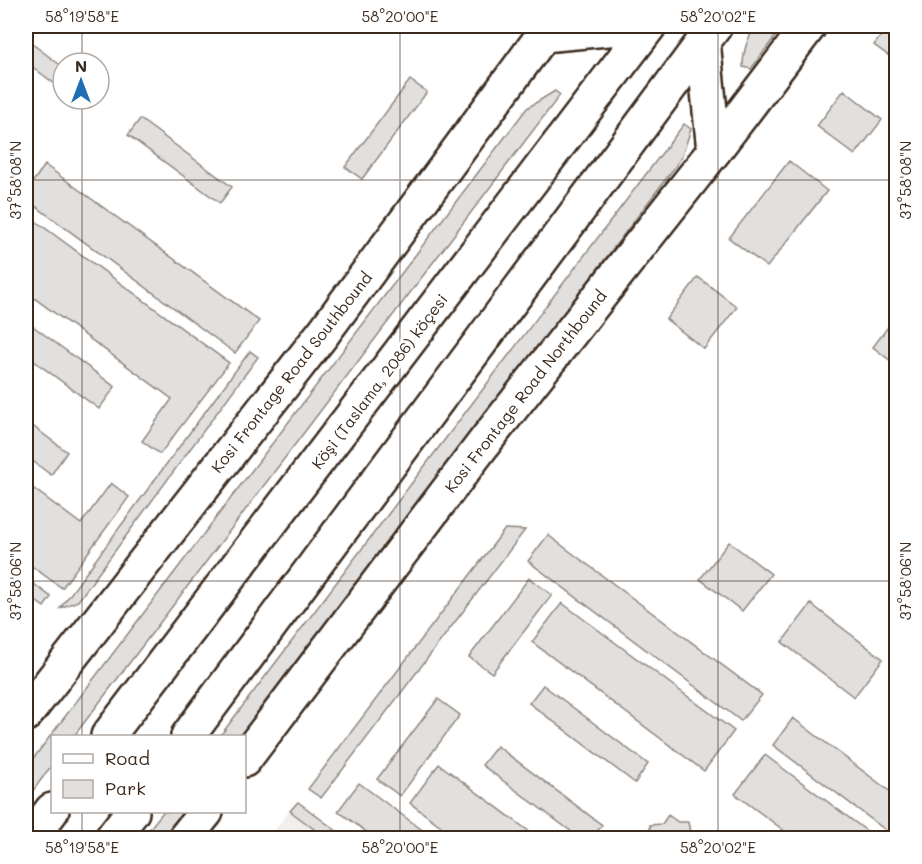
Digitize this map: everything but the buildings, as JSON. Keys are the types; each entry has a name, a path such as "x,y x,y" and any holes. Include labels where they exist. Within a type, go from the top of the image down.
{"main road":[{"path":"547,30 640,26"},
{"name":"Köşi (Taslama, 2086) köçesi","path":"109,735 649,26"},
{"name":"Kosi Frontage Road Northbound","path":"246,757 487,439 714,151 809,26"},
{"name":"Kosi Frontage Road Southbound","path":"26,714 324,332 547,30"},
{"path":"709,33 714,151"},
{"path":"189,735 709,33"},
{"path":"31,838 51,811"},
{"path":"112,838 131,813"},
{"path":"185,838 205,813"}],"shaded area":[{"path":"297,801 347,838 269,838"}],"green space":[{"path":"756,26 783,26 751,69 743,67 744,56 748,40"},
{"path":"888,26 896,26 896,61 874,45"},
{"path":"31,43 51,58 51,81 26,62 26,50"},
{"path":"410,80 427,92 362,179 345,167"},
{"path":"844,90 882,120 855,155 817,126"},
{"path":"555,91 560,95 75,735 51,735 527,108"},
{"path":"140,119 232,187 220,203 128,135"},
{"path":"684,124 691,129 682,156 675,167 244,735 221,735"},
{"path":"789,161 827,191 767,267 729,238"},
{"path":"45,165 259,321 235,353 26,199 26,191"},
{"path":"26,214 229,363 160,454 142,441 172,399 26,292"},
{"path":"698,277 737,307 704,349 666,319"},
{"path":"896,316 896,365 873,347"},
{"path":"26,321 115,387 99,409 26,355"},
{"path":"250,351 258,357 78,601 60,608"},
{"path":"26,421 67,452 51,475 26,456"},
{"path":"26,483 81,524 111,483 129,497 62,588 26,562"},
{"path":"505,529 525,530 321,798 308,789"},
{"path":"548,535 762,695 741,721 528,561"},
{"path":"729,542 771,574 742,611 700,579"},
{"path":"26,578 51,597 44,607 26,594"},
{"path":"529,578 552,595 492,673 469,657"},
{"path":"562,603 734,731 704,771 532,642"},
{"path":"811,604 883,659 854,697 782,642"},
{"path":"543,685 648,764 635,783 529,703"},
{"path":"438,699 460,715 400,796 377,779"},
{"path":"793,718 896,796 896,838 773,745"},
{"path":"51,735 51,766 26,800 26,768"},
{"path":"497,746 602,825 592,838 580,838 482,765"},
{"path":"765,755 876,838 794,838 735,794"},
{"path":"439,764 538,838 457,838 410,803"},
{"path":"359,783 433,838 375,838 338,811"},
{"path":"298,802 346,838 326,838 290,811"},
{"path":"162,813 186,813 166,838 142,838"},
{"path":"668,815 678,822 688,822 690,832 697,838 650,838 650,825 662,824"}]}
